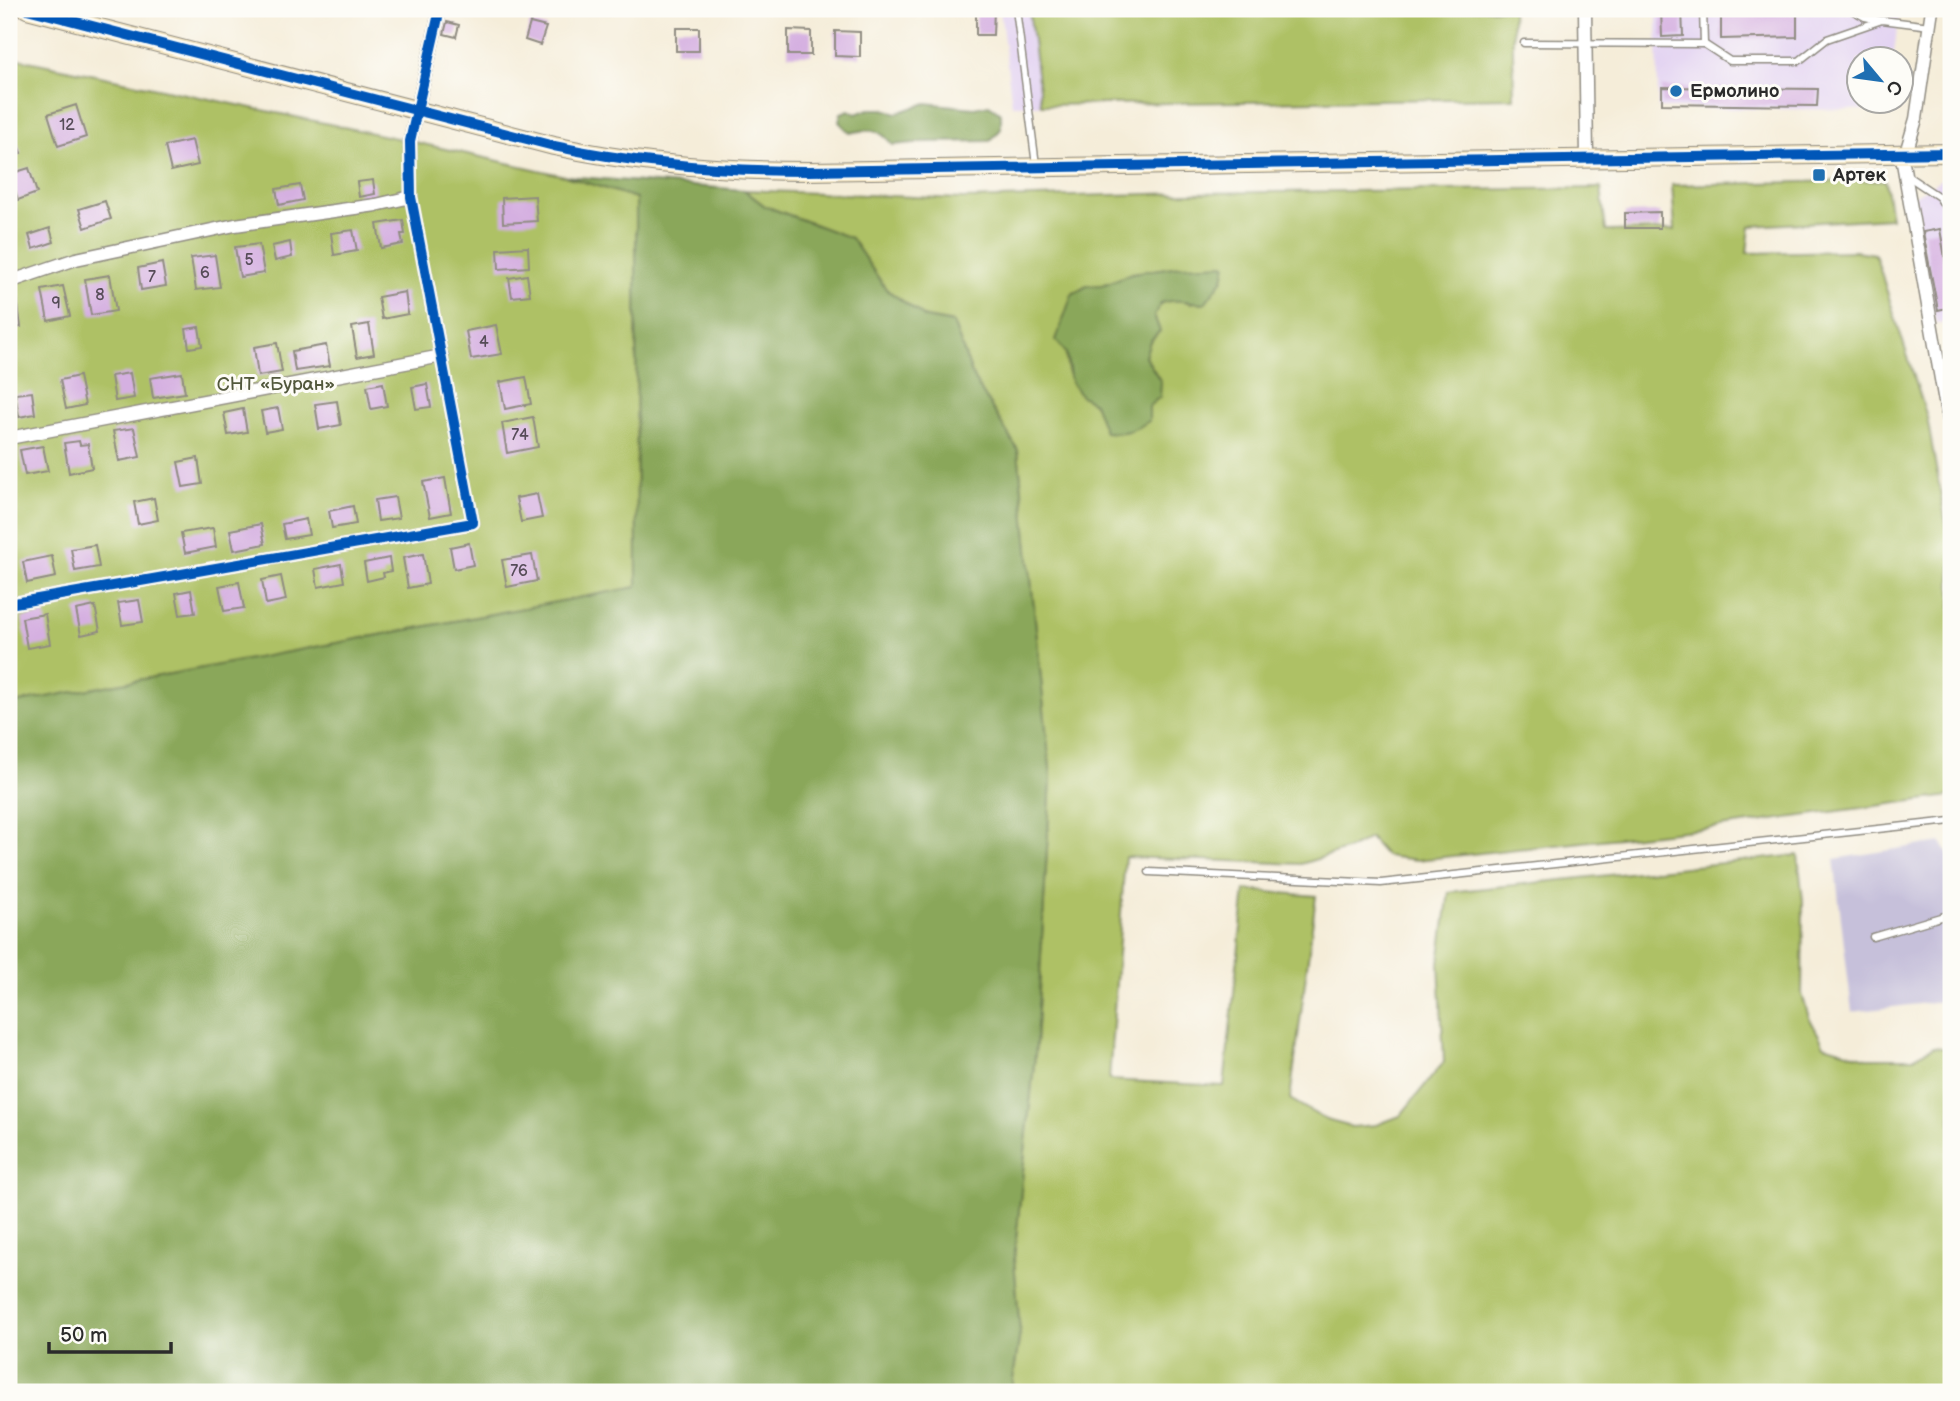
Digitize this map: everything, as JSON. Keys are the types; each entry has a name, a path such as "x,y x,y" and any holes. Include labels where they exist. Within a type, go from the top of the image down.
{"street":[{"path":"27,9 590,154 684,167 751,171 1951,153"},
{"path":"9,604 473,523 411,197 410,141 440,9"},
{"path":"1585,9 1587,158"},
{"path":"1932,9 1916,119 1903,163 1951,436"},
{"path":"9,282 76,259 235,225 376,205 411,197"},
{"path":"9,438 443,356"}],"lane":[{"path":"1016,9 1037,167"},
{"path":"1703,9 1704,44"},
{"path":"1850,9 1865,17 1930,26"},
{"path":"1524,43 1704,44 1730,61 1799,61 1827,39 1882,20"},
{"path":"1905,174 1940,197 1951,216"},
{"path":"1940,197 1951,197"},
{"path":"1149,872 1381,883 1951,821"},
{"path":"1873,937 1951,914"}],"shaded area":[{"path":"1000,9 1029,9 1041,105 1012,105"},
{"path":"1657,9 1900,9 1895,46 1844,46 1844,110 1658,108"},
{"path":"1951,173 1951,321 1936,324 1913,197"},
{"path":"1941,842 1951,859 1951,1000 1852,1012 1834,859"}],"green space":[{"path":"1029,9 1512,9 1514,98 1041,105"},
{"name":"СНТ «Буран»","path":"9,57 410,141 565,176 636,198 637,587 9,704"},
{"path":"926,103 974,108 989,105 1001,113 1001,129 990,141 893,145 879,132 864,130 850,133 839,122 841,113 849,110 856,114 869,109 897,113"},
{"path":"565,176 744,190 765,206 851,238 886,289 926,318 953,323 974,379 1018,450 1051,778 1036,1045 1014,1259 1020,1333 1011,1392 9,1392 9,704 637,587 636,198"},
{"path":"1885,180 1891,218 1750,226 1747,253 1855,251 1875,254 1927,417 1951,553 1951,796 1720,827 1417,860 1386,856 1370,838 1349,849 1301,864 1125,857 1109,1080 1224,1086 1245,890 1316,896 1290,1099 1326,1120 1352,1127 1376,1125 1400,1116 1444,1062 1439,963 1449,892 1798,855 1803,901 1802,994 1809,1017 1824,1045 1867,1058 1913,1058 1933,1047 1951,1049 1951,1392 1011,1392 1020,1333 1014,1259 1036,1045 1051,778 1018,450 974,379 953,323 926,318 886,289 851,238 765,206 744,190 963,199 1188,193 1601,188 1606,231 1675,230 1672,185","holes":["1180,266 1191,303 1176,298 1161,302 1154,316 1160,331 1150,341 1145,356 1161,382 1149,406 1105,432 1097,408 1076,389 1069,374 1066,339 1072,294 1087,286 1103,285 1133,273"]},
{"path":"1226,264 1223,279 1205,303 1161,303 1154,316 1160,331 1150,341 1145,356 1161,382 1160,397 1149,406 1149,421 1128,431 1105,432 1094,403 1081,396 1071,382 1066,353 1056,340 1072,294 1087,286 1103,285 1132,273 1180,266"}],"building":[{"path":"976,9 994,9 993,35 976,35"},
{"path":"1661,9 1682,9 1683,36 1662,37"},
{"path":"1721,9 1797,9 1797,37 1721,39"},
{"path":"447,22 459,25 456,37 444,34"},
{"path":"530,23 546,27 540,45 525,40"},
{"path":"676,28 699,28 699,51 676,51"},
{"path":"788,30 811,31 811,55 788,55"},
{"path":"835,31 860,32 860,57 835,56"},
{"path":"1662,87 1818,89 1817,106 1662,104"},
{"path":"76,105 86,137 58,146 48,114"},
{"path":"14,135 21,153 9,158 9,137"},
{"path":"192,140 198,165 171,171 165,146"},
{"path":"29,168 37,193 18,200 10,174"},
{"path":"373,180 375,194 359,197 357,182"},
{"path":"300,185 303,200 279,205 276,189"},
{"path":"535,196 537,221 503,223 502,198"},
{"path":"105,201 111,219 85,228 79,209"},
{"path":"1660,212 1660,228 1625,228 1625,213"},
{"path":"403,220 403,244 381,248 377,224"},
{"path":"50,228 54,242 33,249 29,235"},
{"path":"1940,229 1951,307 1938,310 1923,232"},
{"path":"353,230 357,251 334,255 331,233"},
{"path":"290,242 292,257 275,261 272,246"},
{"path":"259,244 264,273 240,277 235,247"},
{"path":"528,247 529,267 499,269 498,249"},
{"path":"215,255 220,287 196,290 191,258"},
{"path":"162,263 166,286 141,290 138,268"},
{"path":"110,275 116,311 91,315 85,279"},
{"path":"527,275 530,295 512,297 509,278"},
{"path":"63,286 70,316 48,321 42,290"},
{"path":"405,292 408,314 382,319 378,297"},
{"path":"17,298 21,327 9,329 9,300"},
{"path":"369,324 374,354 357,357 352,327"},
{"path":"496,325 502,354 471,359 466,331"},
{"path":"199,327 202,346 189,348 186,329"},
{"path":"277,343 282,372 258,376 254,347"},
{"path":"326,345 330,366 295,371 292,351"},
{"path":"130,373 134,398 115,401 111,376"},
{"path":"182,373 185,393 153,398 150,378"},
{"path":"79,376 85,405 66,409 60,380"},
{"path":"526,377 531,404 505,409 500,382"},
{"path":"383,383 387,406 371,409 367,386"},
{"path":"427,384 431,407 416,409 412,387"},
{"path":"32,392 35,414 19,417 15,394"},
{"path":"337,401 341,425 319,429 315,404"},
{"path":"278,408 282,429 265,432 261,411"},
{"path":"243,409 247,432 228,435 224,413"},
{"path":"533,417 538,447 507,453 502,423"},
{"path":"134,428 140,457 119,461 113,431"},
{"path":"79,441 80,445 88,444 92,468 69,473 64,443"},
{"path":"43,446 48,471 25,475 20,450"},
{"path":"198,458 202,484 183,487 178,462"},
{"path":"445,478 451,513 430,517 423,482"},
{"path":"537,494 542,518 521,522 516,498"},
{"path":"395,497 399,518 378,521 375,500"},
{"path":"154,498 158,520 138,524 134,502"},
{"path":"353,506 356,524 332,528 329,511"},
{"path":"306,519 309,535 285,539 282,524"},
{"path":"261,524 265,544 234,550 230,530"},
{"path":"213,528 216,547 185,553 181,533"},
{"path":"469,543 473,565 454,569 450,547"},
{"path":"95,545 99,567 75,571 71,549"},
{"path":"423,554 428,584 408,588 403,558"},
{"path":"532,555 537,581 507,587 502,560"},
{"path":"52,556 56,577 27,583 23,562"},
{"path":"389,558 391,571 383,573 384,577 367,581 364,563"},
{"path":"341,564 344,582 318,587 315,569"},
{"path":"281,576 286,600 266,604 262,580"},
{"path":"239,582 244,608 224,611 219,586"},
{"path":"191,590 195,613 180,615 176,593"},
{"path":"139,600 143,622 122,625 118,603"},
{"path":"95,606 100,631 81,635 76,610"},
{"path":"45,614 50,644 27,648 22,618"}],"cycle path":[{"path":"27,9 554,146 617,158 713,168 809,171 1951,153"},
{"path":"9,604 473,523 411,197 410,141 440,9"}],"place":[{"name":"Ермолино","path":"1676,91"},
{"name":"Артек","path":"1819,175"}]}
